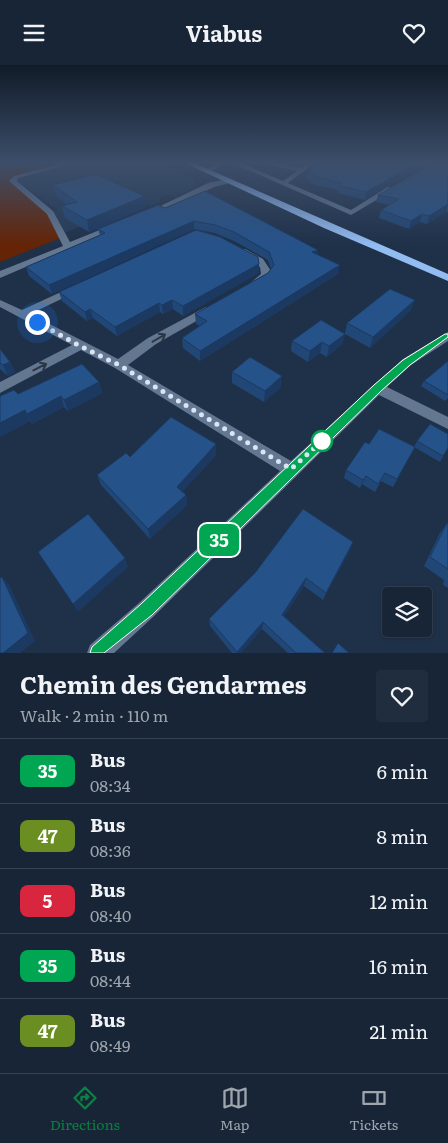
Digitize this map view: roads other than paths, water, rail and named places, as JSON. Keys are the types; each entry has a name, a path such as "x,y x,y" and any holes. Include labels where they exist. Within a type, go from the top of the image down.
{"main road":[{"path":"249,190 448,278"}],"street":[{"path":"24,190 50,213 68,247"},
{"path":"140,217 199,190"},
{"path":"298,190 351,213 391,190"},
{"path":"0,275 122,224"},
{"path":"235,247 264,264 267,270 266,275 262,279 245,289"},
{"path":"22,314 84,285"},
{"path":"0,303 119,365 291,469"},
{"path":"119,365 152,341 220,303"},
{"path":"98,653 146,610 377,388 407,362 448,337"},
{"path":"0,388 80,346"},
{"path":"377,388 448,423"}]}
